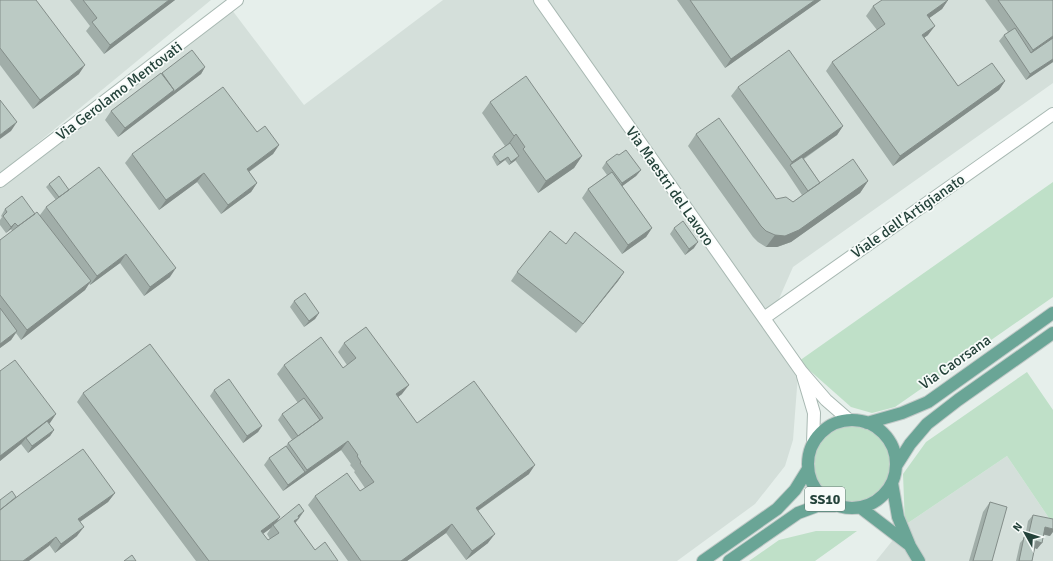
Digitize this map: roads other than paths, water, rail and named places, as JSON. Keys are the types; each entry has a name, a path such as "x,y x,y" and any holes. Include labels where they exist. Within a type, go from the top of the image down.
{"main road":[{"name":"Via Caorsana","path":"867,423 902,413 928,402 1053,313"},
{"name":"SS10","path":"896,466 910,444 927,424 958,400 1053,333"},
{"name":"SS10","path":"813,443 809,455 808,469 811,481 817,492 826,501 849,509 861,508 874,503 885,494 892,483 896,466 895,452 889,440 880,430 867,423 849,420"},
{"path":"813,443 823,432 835,424 849,420"},
{"name":"SS10","path":"703,561 777,509 795,490 808,469"},
{"path":"892,483 898,516 910,546 919,561"},
{"name":"SS10","path":"729,561 798,513 817,506 837,506"},
{"path":"861,508 910,546"}],"street":[{"name":"Via Gerolamo Mentovati","path":"0,181 237,0"},
{"name":"Via Maestri del Lavoro","path":"540,0 801,371 826,400 849,420"},
{"name":"Viale dell'Artigianato","path":"764,318 1053,114"},
{"name":"Via Maestri del Lavoro","path":"801,371 814,413 813,443"}]}
